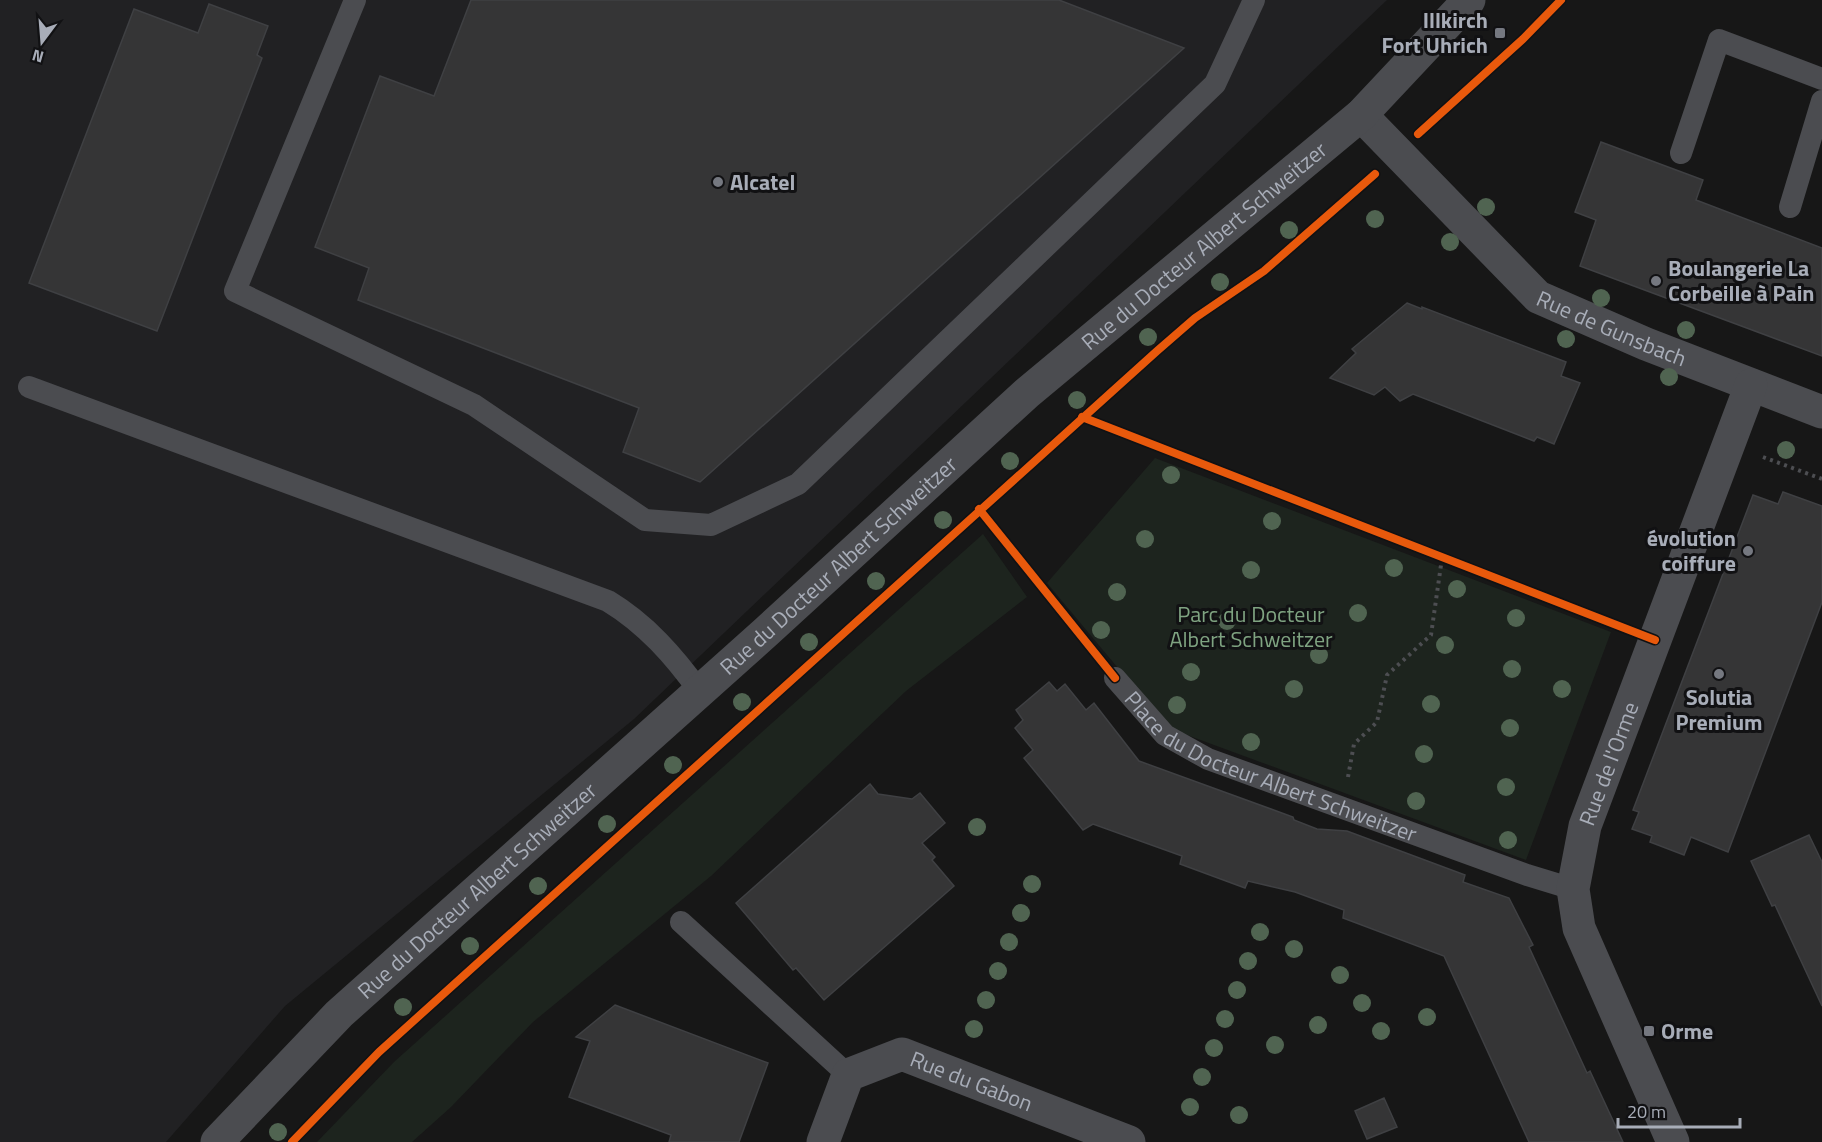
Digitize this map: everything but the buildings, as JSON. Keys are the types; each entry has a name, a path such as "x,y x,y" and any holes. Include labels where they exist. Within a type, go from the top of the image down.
{"street":[{"name":"Rue du Docteur Albert Schweitzer","path":"217,1142 339,1014 700,692 1028,393 1360,115 1468,0"},
{"name":"Rue de Gunsbach","path":"1360,115 1538,297 1822,412"},
{"name":"Rue de l'Orme","path":"1673,1142 1579,928 1573,890 1585,826 1751,385"},
{"name":"Rue du Gabon","path":"848,1075 902,1054 1129,1142"},
{"path":"823,1142 848,1075"}],"lane":[{"path":"354,0 235,291 474,405 645,520 711,525 798,484 1207,92 1215,84 1254,0"},
{"path":"1681,153 1719,40 1822,79"},
{"path":"1790,207 1822,101"},
{"path":"29,387 608,602 629,614 650,631 700,692"},
{"name":"Place du Docteur Albert Schweitzer","path":"1115,678 1165,735 1208,759 1573,890"},
{"path":"681,922 848,1075"}],"path":[{"path":"1729,444 1822,479"},
{"path":"1431,553 1452,562"},
{"path":"1336,805 1349,775 1354,744 1377,722 1387,675 1431,635 1442,558"}],"shaded area":[{"path":"0,0 1387,0 634,719 285,1006 166,1142 0,1142"}],"green space":[{"name":"Parc du Docteur Albert Schweitzer","path":"1155,458 1611,632 1526,860 1168,728 1047,583"},
{"path":"983,534 1027,597 906,691 711,876 533,1022 451,1107 412,1142 317,1142 394,1062"}],"cycle path":[{"path":"1418,134 1523,39 1561,0"},
{"path":"292,1142 379,1052 1157,351 1195,318 1264,271 1375,174"},
{"path":"1082,417 1655,640"},
{"path":"979,509 1115,678"}],"place":[{"name":"Illkirch Fort Uhrich","path":"1500,33"},
{"name":"Alcatel","path":"718,182"},
{"name":"Boulangerie La Corbeille à Pain","path":"1656,281"},
{"name":"évolution coiffure","path":"1748,551"},
{"name":"Solutia Premium","path":"1719,674"},
{"name":"Orme","path":"1649,1031"}]}
